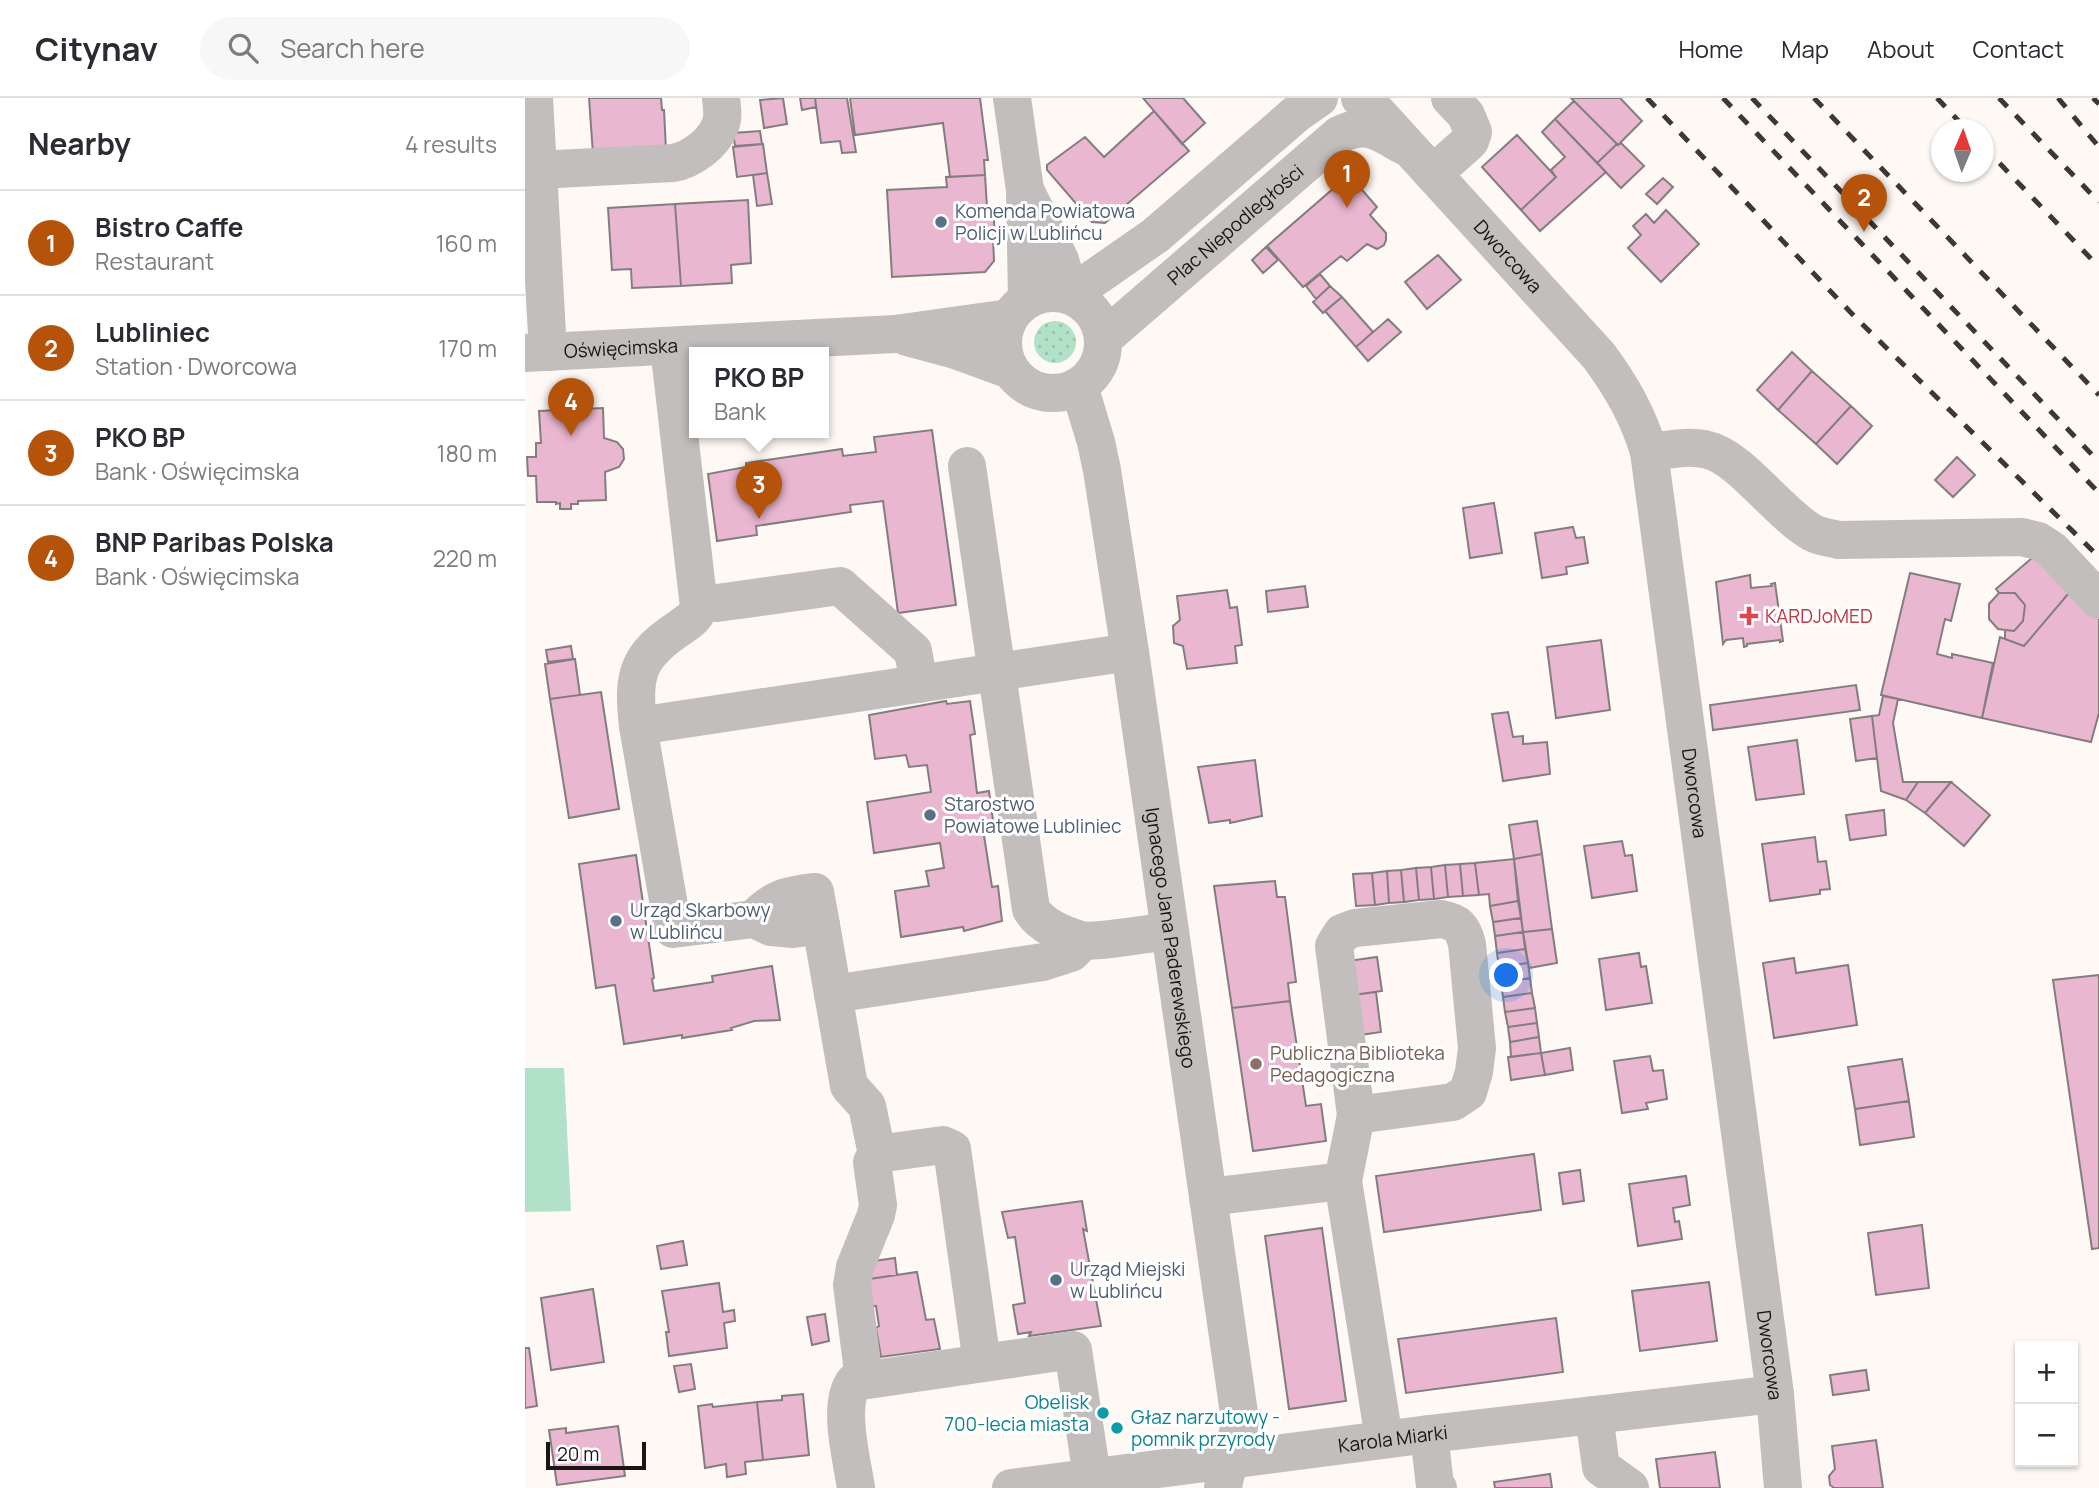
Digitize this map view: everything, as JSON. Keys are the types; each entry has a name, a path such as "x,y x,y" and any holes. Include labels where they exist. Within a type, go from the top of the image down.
{"street":[{"path":"534,98 537,352"},
{"path":"533,154 673,163 687,160 699,152 719,129 723,116 721,98"},
{"path":"1012,98 1025,190 1018,309"},
{"path":"1070,295 1157,235 1288,120 1318,98"},
{"path":"1360,98 1371,106 1423,162 1470,141 1473,132 1466,115 1450,98"},
{"name":"Plac Niepodległości","path":"1103,339 1339,135 1363,127 1377,130 1423,162"},
{"name":"Dworcowa","path":"1423,162 1599,356 1629,401 1642,427 1649,452 1775,1394 1783,1488"},
{"path":"1025,190 1060,260 1070,295"},
{"path":"1041,294 1070,295 1093,312 1100,325 1103,353 1090,377 1079,386 1067,391 1041,392 1018,380 1010,370 1002,344 1004,330 1018,309 1041,294"},
{"name":"Oświęcimska","path":"537,352 895,334 1018,309"},
{"path":"895,334 955,350 1010,370"},
{"path":"669,347 699,607 694,617 653,648 640,667 635,704 673,929 754,919 771,927 793,929 821,925 849,1086 867,1106 877,1154"},
{"name":"Ignacego Jana Paderewskiego","path":"1079,386 1102,470 1240,1420 1238,1440 1227,1474"},
{"path":"1649,452 1689,448 1710,450 1733,463 1796,522 1816,535 1828,538 2022,537 2038,541 2052,550 2099,600"},
{"path":"967,466 1031,909 1037,919 1047,926 1083,941 1170,931"},
{"path":"717,603 840,586 913,651 919,684"},
{"path":"638,726 1130,652"},
{"path":"1356,1115 1453,1102 1468,1092 1477,1048 1467,944 1464,932 1455,921 1441,919 1355,928 1342,933 1334,946 1356,1115 1343,1181 1384,1439"},
{"path":"833,994 1043,962 1071,953 1083,941"},
{"path":"864,1379 852,1285 855,1267 878,1205 872,1161 877,1154 943,1145 952,1149 982,1363"},
{"path":"1208,1197 1343,1181"},
{"path":"856,1488 845,1412 848,1389 854,1382 1073,1350 1092,1477"},
{"name":"Karola Miarki","path":"1011,1488 1092,1477 1227,1474 1384,1439 1775,1394"},
{"path":"1594,1415 1605,1481"},
{"path":"1429,1434 1436,1488"}],"green space":[{"path":"1055,321 1070,327 1076,342 1070,357 1055,363 1040,357 1034,342 1040,327"},
{"path":"525,1068 564,1068 571,1211 525,1212"}],"building":[{"path":"589,98 661,98 666,150 593,154"},
{"path":"783,98 787,124 764,128 760,100"},
{"path":"800,98 815,98 816,107 802,110"},
{"path":"815,98 847,98 856,152 842,153 840,141 821,143"},
{"path":"850,98 980,98 988,160 984,160 985,175 950,177 943,123 855,135"},
{"path":"1143,98 1183,98 1205,123 1182,144"},
{"path":"1571,98 1620,98 1642,121 1618,145"},
{"path":"1574,101 1617,144 1597,163 1555,119"},
{"path":"1154,111 1189,151 1105,223 1092,222 1047,170 1047,165 1085,137 1104,157"},
{"path":"1555,119 1606,172 1540,231 1521,210 1556,177 1551,170 1565,157 1542,132"},
{"path":"760,131 762,144 735,146 733,133"},
{"path":"1517,135 1556,177 1521,210 1482,167"},
{"path":"1621,143 1644,166 1621,188 1597,163"},
{"path":"763,144 767,173 737,177 733,147"},
{"path":"767,173 772,204 757,206 753,175"},
{"name":"Komenda Powiatowa Policji w Lublińcu","path":"985,175 987,207 993,207 995,236 994,261 985,272 892,277 887,190 947,187 946,177"},
{"path":"1349,175 1377,207 1370,215 1386,233 1384,245 1377,249 1367,244 1347,261 1341,256 1303,287 1267,246"},
{"path":"1663,178 1673,187 1657,204 1646,194"},
{"path":"748,200 751,263 731,265 732,283 681,286 675,204"},
{"path":"675,204 681,286 632,288 631,269 612,270 608,208"},
{"path":"1666,210 1699,244 1661,282 1628,248 1641,235 1633,226 1646,214 1654,223"},
{"path":"1266,247 1278,260 1263,273 1252,260"},
{"path":"1438,255 1461,280 1427,309 1405,282"},
{"path":"1320,274 1330,286 1316,299 1306,286"},
{"path":"1330,286 1342,297 1323,313 1313,302"},
{"path":"1342,297 1373,332 1356,347 1325,311"},
{"path":"1388,319 1401,332 1368,361 1356,347"},
{"path":"1792,352 1812,371 1778,410 1757,390"},
{"path":"1812,371 1851,406 1816,444 1778,410"},
{"path":"1851,406 1872,426 1837,464 1816,444"},
{"path":"603,408 604,438 617,442 623,449 624,459 619,467 605,472 606,500 578,501 578,504 571,504 571,509 560,509 560,503 556,502 537,502 536,476 528,476 527,457 536,457 536,443 541,443 539,411"},
{"path":"932,430 956,605 898,613 883,501 850,505 851,512 756,526 757,535 717,541 708,474 746,467 746,463 842,449 843,456 876,452 874,437"},
{"path":"1957,457 1975,475 1953,497 1935,480"},
{"path":"1494,503 1502,553 1470,558 1463,508"},
{"path":"1573,527 1576,538 1584,537 1588,563 1566,567 1567,574 1542,578 1535,533"},
{"path":"2039,552 2074,587 2024,646 2005,639 2005,630 2014,631 2023,621 2025,605 2015,593 1999,593 1996,589"},
{"path":"1910,573 1960,584 1951,621 1945,619 1937,654 1952,658 1952,654 1993,663 1982,718 1881,695"},
{"name":"KARDJoMED","path":"1750,575 1751,588 1772,586 1771,584 1775,583 1783,641 1747,644 1744,647 1743,638 1726,640 1723,644 1716,582"},
{"path":"1305,586 1308,607 1268,612 1266,591"},
{"path":"2074,587 2099,613 2099,713 2091,742 1982,718 2000,637 2024,646"},
{"path":"1227,590 1230,608 1237,607 1242,645 1235,646 1237,663 1187,669 1183,646 1174,643 1173,626 1180,620 1177,596"},
{"path":"1999,593 2015,593 2025,605 2023,621 2014,631 1998,629 1989,619 1989,604"},
{"path":"1601,640 1610,710 1556,718 1547,647"},
{"path":"571,646 573,659 548,662 546,650"},
{"path":"575,659 580,695 550,699 545,664"},
{"path":"1856,685 1860,710 1713,730 1710,705"},
{"path":"601,692 619,809 569,818 550,699"},
{"path":"1883,696 1898,699 1893,723 1903,782 1918,782 1906,800 1881,791 1872,716 1879,715"},
{"name":"Starostwo Powiatowe Lubliniec","path":"946,701 947,704 970,701 975,734 970,735 977,793 989,791 994,827 983,829 992,887 998,886 1002,921 964,931 963,927 901,937 895,891 929,886 926,871 944,868 940,843 874,853 867,802 931,792 927,765 909,767 906,755 875,759 869,715"},
{"path":"1508,712 1513,737 1523,736 1523,744 1547,742 1550,774 1503,781 1492,714"},
{"path":"1872,716 1877,758 1856,761 1850,719"},
{"path":"1797,740 1804,794 1756,800 1748,747"},
{"path":"1255,760 1262,816 1230,823 1230,820 1209,823 1198,767"},
{"path":"1918,782 1951,782 1925,813 1906,800"},
{"path":"1951,782 1990,815 1964,846 1925,813"},
{"path":"1884,810 1886,835 1850,840 1846,815"},
{"path":"1537,821 1542,854 1514,859 1509,825"},
{"path":"1815,837 1818,862 1826,861 1830,889 1820,890 1820,894 1770,901 1762,844"},
{"path":"1622,841 1625,856 1632,855 1637,891 1592,898 1584,846"},
{"path":"1542,854 1552,929 1523,932 1514,859"},
{"path":"636,855 654,991 713,982 712,976 772,966 780,1020 754,1021 731,1028 732,1030 624,1044 615,985 596,988 579,864"},
{"path":"1514,859 1518,901 1490,906 1489,894 1479,895 1475,863"},
{"path":"1475,863 1479,895 1463,896 1460,864"},
{"path":"1460,864 1463,896 1448,897 1445,865"},
{"path":"1445,865 1448,897 1434,899 1431,867"},
{"path":"1431,867 1434,899 1419,900 1416,868"},
{"path":"1416,868 1419,900 1404,902 1401,870"},
{"path":"1401,870 1404,902 1389,903 1387,871"},
{"path":"1387,871 1389,903 1375,905 1372,873"},
{"path":"1372,873 1375,905 1356,906 1353,874"},
{"path":"1275,881 1277,897 1285,897 1296,982 1288,983 1290,1001 1232,1008 1214,886"},
{"path":"1518,901 1521,918 1493,922 1490,906"},
{"path":"1521,918 1523,932 1495,936 1493,922"},
{"path":"1552,929 1557,963 1529,968 1523,932"},
{"path":"1523,932 1525,949 1497,953 1495,936"},
{"path":"1525,949 1528,963 1499,967 1497,953"},
{"path":"1639,953 1641,967 1646,966 1652,1003 1606,1010 1599,959"},
{"path":"1377,957 1382,991 1353,995 1348,961"},
{"path":"1794,958 1796,973 1848,965 1857,1025 1774,1038 1763,963"},
{"path":"1528,963 1530,978 1501,983 1499,967"},
{"path":"2099,975 2099,1248 2092,1249 2053,980"},
{"path":"1530,978 1532,993 1503,997 1501,983"},
{"path":"1376,992 1381,1032 1360,1035 1353,995"},
{"path":"1532,993 1535,1008 1505,1012 1503,997"},
{"path":"1290,1001 1306,1106 1321,1104 1326,1141 1253,1151 1232,1008"},
{"path":"1535,1008 1537,1023 1508,1027 1505,1012"},
{"path":"1537,1023 1539,1037 1510,1042 1508,1027"},
{"path":"1539,1037 1541,1053 1511,1057 1510,1042"},
{"path":"1570,1048 1573,1070 1545,1075 1541,1053"},
{"path":"1541,1053 1545,1075 1511,1080 1508,1057"},
{"path":"1650,1056 1653,1071 1663,1070 1667,1099 1646,1103 1648,1109 1622,1113 1614,1061"},
{"path":"1902,1059 1909,1101 1855,1109 1848,1067"},
{"path":"1909,1101 1914,1137 1860,1145 1855,1109"},
{"path":"1534,1154 1541,1210 1384,1232 1376,1176"},
{"path":"1580,1170 1584,1201 1563,1204 1559,1173"},
{"path":"1686,1176 1690,1205 1673,1208 1675,1222 1679,1221 1682,1239 1638,1246 1629,1184"},
{"name":"Urząd Miejski w Lublińcu","path":"1082,1201 1087,1231 1083,1229 1101,1326 1029,1336 1031,1332 1018,1334 1013,1305 1025,1303 1015,1237 1008,1238 1002,1212"},
{"path":"1922,1225 1929,1288 1876,1295 1868,1233"},
{"path":"1322,1228 1346,1401 1289,1409 1265,1236"},
{"path":"683,1241 687,1265 661,1269 657,1246"},
{"path":"895,1258 897,1275 869,1279 867,1262"},
{"path":"917,1272 926,1320 934,1319 940,1349 881,1357 876,1328 879,1326 876,1306 872,1306 869,1279"},
{"path":"1709,1282 1717,1341 1640,1351 1632,1291"},
{"path":"719,1283 723,1312 734,1310 735,1321 724,1323 727,1348 669,1356 666,1332 669,1332 662,1291"},
{"path":"593,1289 604,1362 551,1370 541,1298"},
{"path":"825,1314 829,1341 812,1345 807,1317"},
{"path":"1556,1318 1563,1372 1406,1393 1398,1339"},
{"path":"525,1348 529,1348 537,1406 525,1408"},
{"path":"691,1364 695,1389 679,1392 674,1366"},
{"path":"1866,1370 1869,1390 1833,1395 1830,1375"},
{"path":"803,1394 809,1455 763,1460 757,1402 782,1400 782,1396"},
{"path":"757,1402 763,1460 745,1462 746,1474 727,1477 726,1464 705,1468 698,1406"},
{"path":"618,1426 625,1476 557,1485 549,1430 566,1428 566,1433"},
{"path":"1876,1440 1883,1488 1834,1488 1830,1485 1829,1476 1835,1469 1832,1446"},
{"path":"1715,1452 1720,1488 1660,1488 1656,1459"},
{"path":"1550,1474 1552,1488 1495,1488 1494,1482"}],"railway":[{"path":"1647,98 1855,317 2099,557"},
{"path":"1723,98 2099,493"},
{"path":"1752,98 2099,462"},
{"path":"1814,98 2099,395"},
{"path":"1937,98 1957,119"},
{"path":"1999,98 2099,202"},
{"path":"2058,98 2099,147"},
{"path":"2093,98 2099,104"},
{"path":"1994,157 2099,267"}],"place":[{"name":"Bistro Caffe","path":"1347,208"},
{"name":"Komenda Powiatowa Policji w Lublińcu","path":"941,222"},
{"name":"Lubliniec","path":"1864,232"},
{"name":"BNP Paribas Polska","path":"571,436"},
{"name":"PKO BP","path":"759,519"},
{"name":"KARDJoMED","path":"1749,616"},
{"name":"Starostwo Powiatowe Lubliniec","path":"930,815"},
{"name":"Urząd Skarbowy w Lublińcu","path":"616,921"},
{"name":"Publiczna Biblioteka Pedagogiczna","path":"1256,1064"},
{"name":"Urząd Miejski w Lublińcu","path":"1056,1280"},
{"name":"Obelisk 700-lecia miasta","path":"1103,1413"},
{"name":"Głaz narzutowy - pomnik przyrody","path":"1117,1428"}]}
